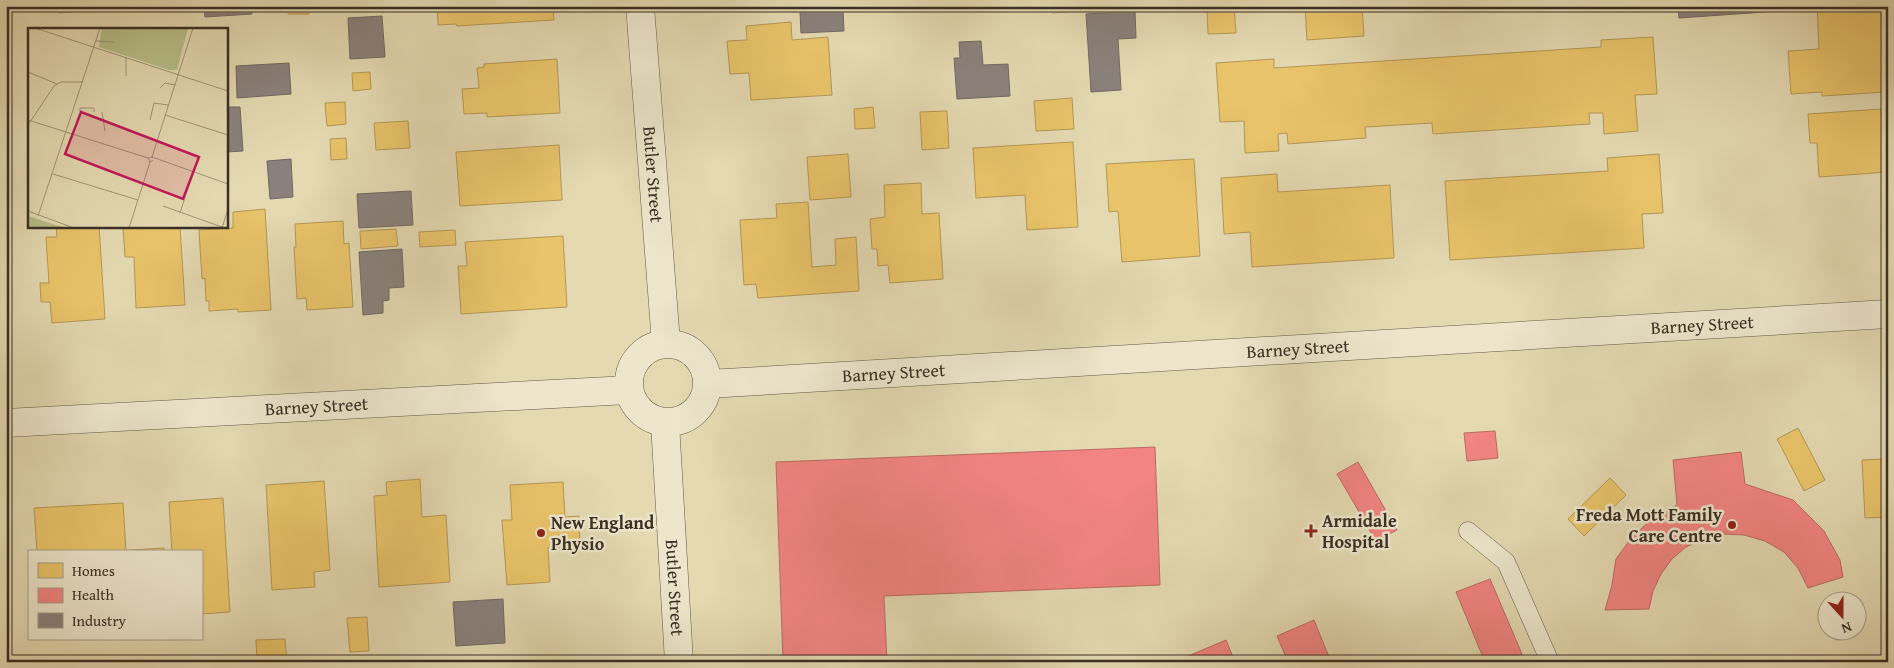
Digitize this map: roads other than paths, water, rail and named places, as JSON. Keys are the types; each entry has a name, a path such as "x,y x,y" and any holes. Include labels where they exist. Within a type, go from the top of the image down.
{"street":[{"name":"Butler Street","path":"640,6 666,343"},
{"name":"Barney Street","path":"708,384 1888,314"},
{"path":"666,343 684,346 702,361 708,384 702,404 686,419 665,423 640,413 628,390 628,374 634,360 646,349 666,343"},
{"name":"Barney Street","path":"6,423 628,390"},
{"name":"Butler Street","path":"665,423 679,662"}],"lane":[{"path":"1468,531 1506,562 1550,662"}],"place":[{"name":"Freda Mott Family Care Centre","path":"1732,525"},
{"name":"Armidale Hospital","path":"1311,531"},
{"name":"New England Physio","path":"541,533"}]}
